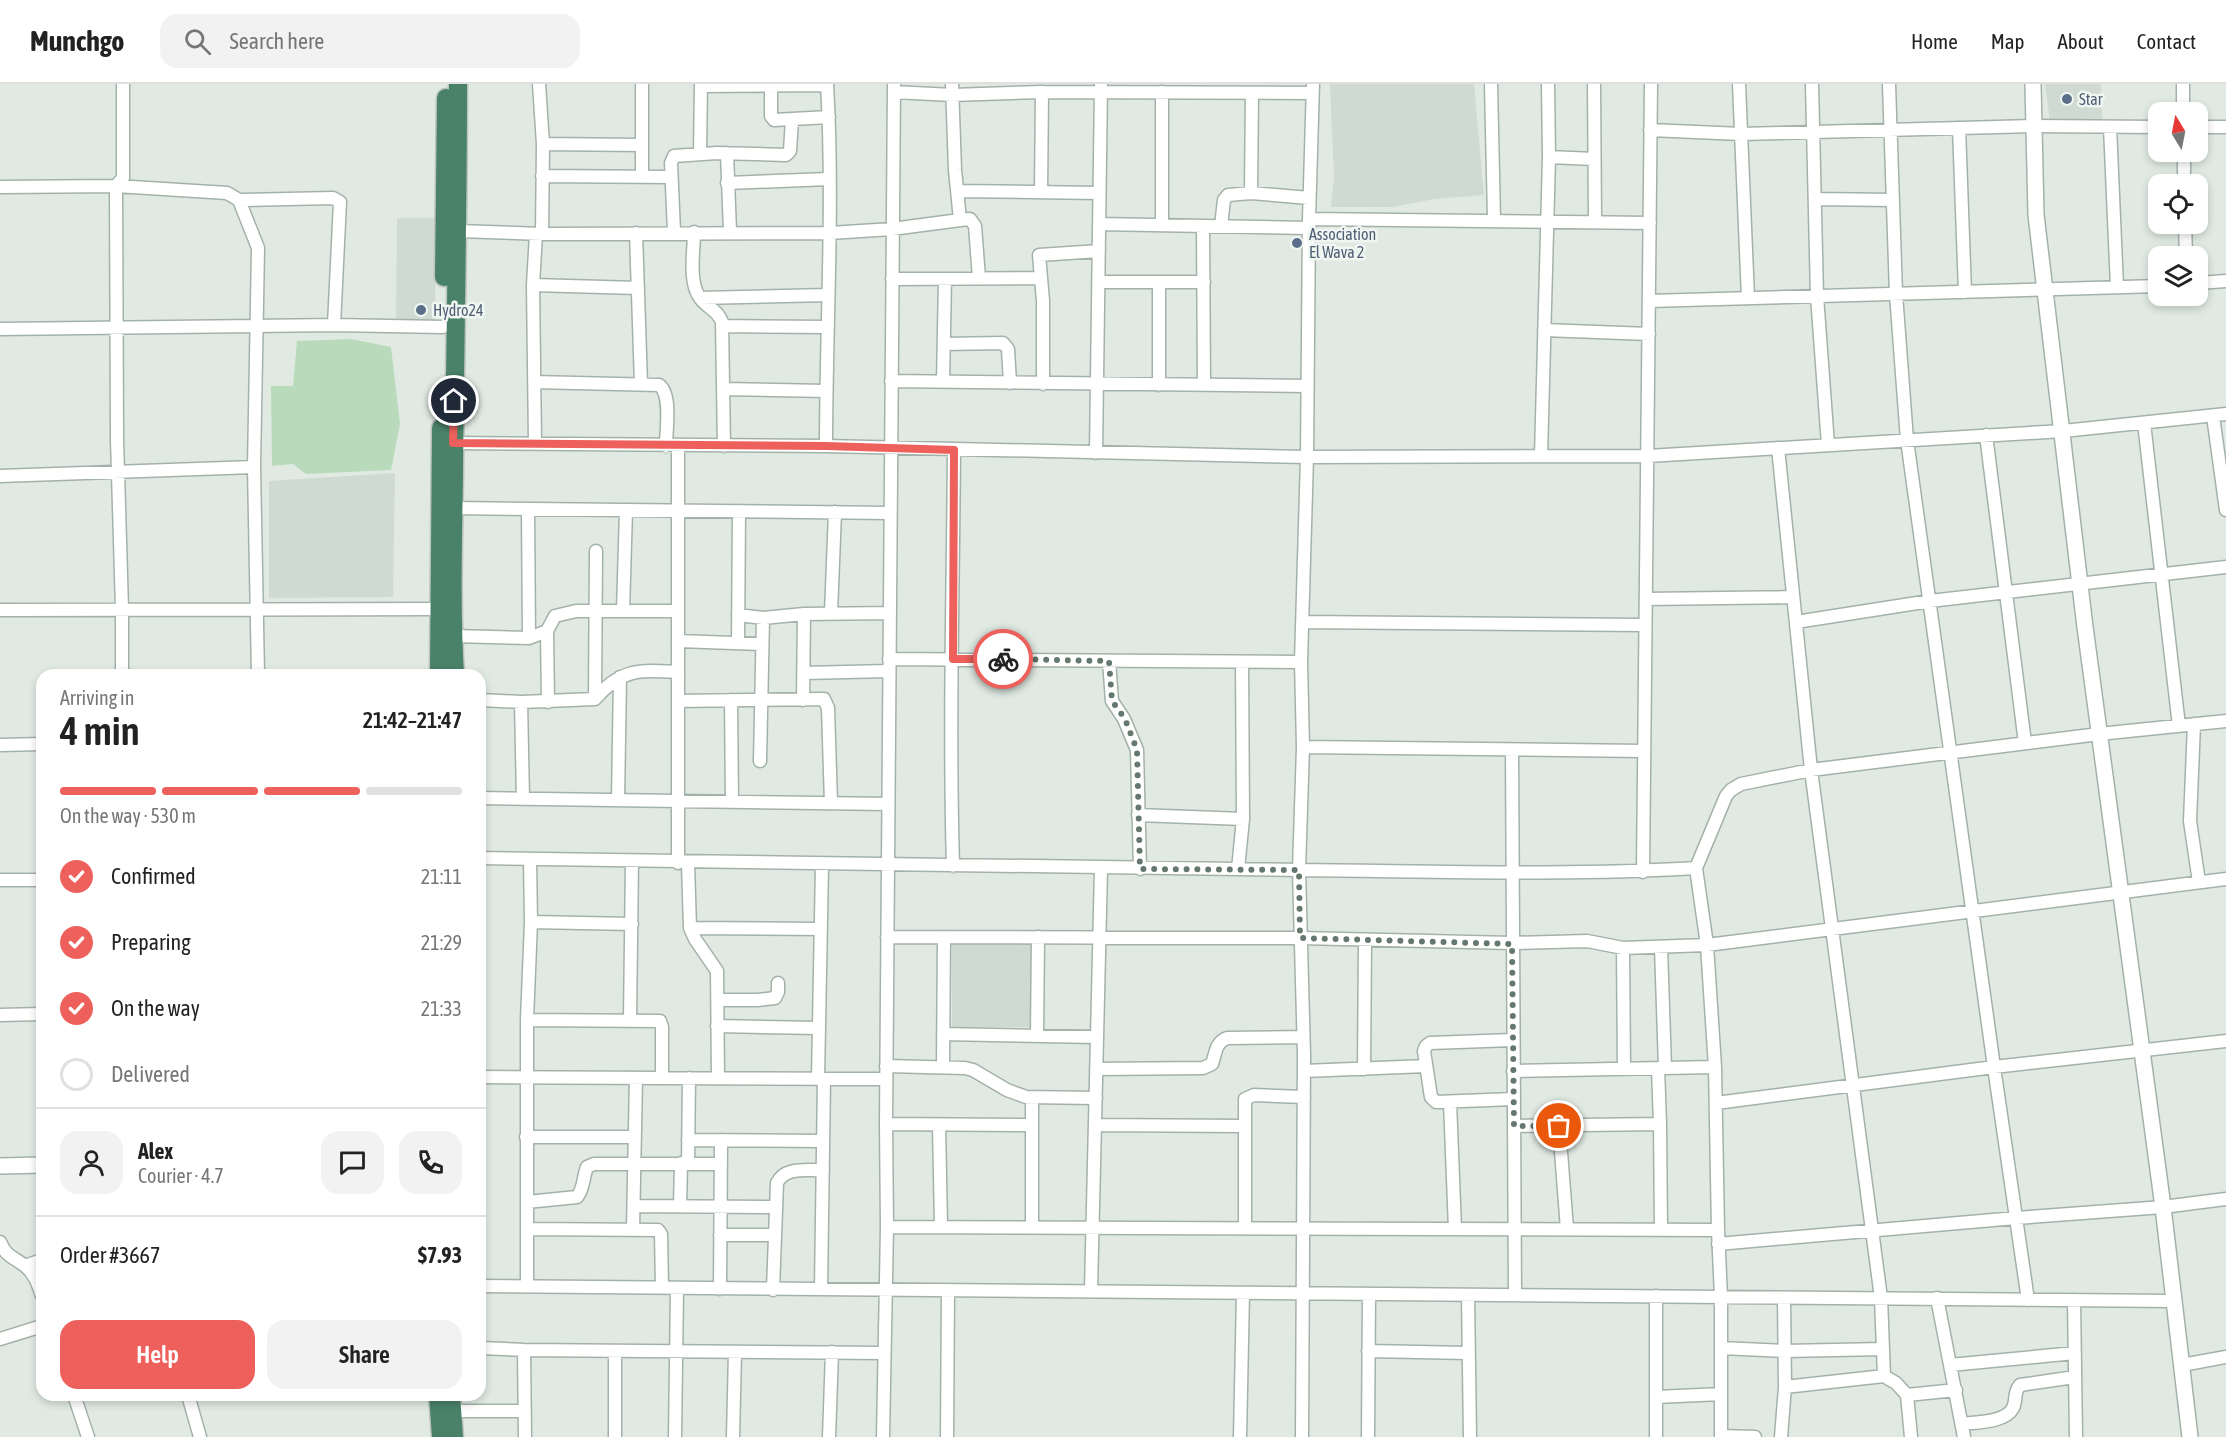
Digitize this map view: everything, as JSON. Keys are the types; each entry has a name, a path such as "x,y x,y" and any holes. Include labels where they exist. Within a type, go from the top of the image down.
{"highway":[{"path":"439,669 446,84"},
{"path":"454,669 453,443 458,231 458,84"},
{"path":"438,1401 441,1437"},
{"path":"452,1403 454,1437"}],"street":[{"path":"122,669 116,186 123,178 123,84"},
{"path":"535,443 533,285 539,234 543,144 539,84"},
{"path":"642,84 642,176"},
{"path":"1491,84 1494,219"},
{"path":"1540,456 1549,157 1548,84"},
{"path":"1594,84 1595,221"},
{"path":"1643,872 1651,84"},
{"path":"1739,84 1749,298"},
{"path":"1812,84 1817,296 1828,445"},
{"path":"1888,84 1896,294 1907,440 2028,1300"},
{"path":"2033,84 2034,186 2045,290 2099,734 2143,1051 2190,1437"},
{"path":"2183,84 2183,102"},
{"path":"700,153 701,85 827,85 830,233 826,446"},
{"path":"771,86 771,118 774,120 829,117"},
{"path":"883,1437 887,1227 886,1073 894,88 1042,92 1101,88 1162,92 1185,88 1252,93 1312,89 1307,457 1301,662 1303,747 1299,870 1304,1071 1302,1437"},
{"path":"1096,453 1101,88"},
{"path":"952,90 960,220"},
{"path":"1041,192 1042,92"},
{"path":"1162,92 1162,225"},
{"path":"1251,193 1252,93"},
{"path":"674,232 671,163 674,156 700,153 787,155 791,141 792,120"},
{"path":"1650,130 1741,134 2033,126 2148,127"},
{"path":"2110,127 2117,287"},
{"path":"2208,127 2226,127"},
{"path":"1959,128 1965,292"},
{"path":"543,144 642,145"},
{"path":"727,153 730,232"},
{"path":"1549,157 1594,159"},
{"path":"542,176 671,177"},
{"path":"727,183 829,179"},
{"path":"0,187 116,186 227,193 239,200 333,198 340,202 334,326"},
{"path":"958,191 1099,193"},
{"path":"1221,226 1226,196 1251,193 1310,198"},
{"path":"1815,199 1892,200"},
{"path":"239,200 258,248 254,467 258,669"},
{"path":"458,231 539,234 830,233 892,229 970,219 975,226 979,278"},
{"path":"1099,224 1221,226 1494,219 1650,223"},
{"path":"1203,226 1204,385"},
{"path":"694,232 694,277 700,298 719,314 722,326 724,446"},
{"path":"636,233 641,384"},
{"path":"1043,384 1043,301 1039,255 1099,251"},
{"path":"892,279 1041,278"},
{"path":"943,382 945,279"},
{"path":"2208,283 2226,281"},
{"path":"1098,282 1204,282"},
{"path":"1158,385 1159,282"},
{"path":"533,285 638,288"},
{"path":"1649,301 2148,285"},
{"path":"700,298 828,296"},
{"path":"0,329 255,326 443,327"},
{"path":"722,326 827,327"},
{"path":"1544,330 1649,334"},
{"path":"944,344 1003,344 1008,349 1010,383"},
{"path":"891,381 1307,386"},
{"path":"534,382 653,384 664,388 667,398 678,511 678,801 690,928 717,971 718,1078"},
{"path":"723,389 826,391"},
{"path":"453,443 826,446 1307,457 1648,456 2063,430 2220,415 2226,510"},
{"path":"2144,423 2179,726"},
{"path":"1986,435 2025,743"},
{"path":"1778,448 1811,770 1881,1298 1884,1376"},
{"path":"952,866 950,756 954,450"},
{"path":"0,476 254,467"},
{"path":"453,508 890,513"},
{"path":"528,509 529,638"},
{"path":"623,611 626,510"},
{"path":"738,643 739,512"},
{"path":"831,614 835,512"},
{"path":"595,699 596,551"},
{"path":"1796,622 1930,601 2226,567"},
{"path":"1646,600 1793,597"},
{"path":"0,609 440,609"},
{"path":"548,702 547,631 555,616 576,611 678,611"},
{"path":"738,615 763,618 804,614 890,613"},
{"path":"803,700 804,614"},
{"path":"760,761 763,618"},
{"path":"1303,622 1645,625"},
{"path":"453,636 529,638 547,631"},
{"path":"678,641 761,644"},
{"path":"804,673 953,659 1301,662"},
{"path":"1109,661 1112,701 1125,719 1137,750 1140,869"},
{"path":"1238,869 1243,819 1242,662"},
{"path":"486,700 548,702 595,699 606,686 632,672 678,672"},
{"path":"618,800 620,677"},
{"path":"678,701 824,699 827,703 831,803"},
{"path":"731,700 732,802"},
{"path":"521,702 523,800"},
{"path":"1755,1437 1721,1436 1721,1297 1716,1103 1707,945 1696,868 1726,796 1731,790 1746,782 1811,770 2099,734 2226,721"},
{"path":"2194,724 2190,821 2199,882"},
{"path":"0,745 36,744"},
{"path":"1303,747 1643,751"},
{"path":"1512,750 1515,1295"},
{"path":"486,798 888,804"},
{"path":"1138,814 1243,819"},
{"path":"486,858 1101,869 1643,872 1696,868"},
{"path":"527,1286 526,1137 529,1077 527,1020 531,922 530,859"},
{"path":"630,1020 632,861"},
{"path":"821,1289 823,1141 818,1028 822,865"},
{"path":"1091,1291 1101,869"},
{"path":"0,880 36,879"},
{"path":"887,937 1300,938 1512,944 1587,941 1623,948 1661,947 1707,945 2226,879"},
{"path":"531,922 632,924"},
{"path":"690,928 820,930"},
{"path":"943,1067 944,937"},
{"path":"1037,1036 1038,937"},
{"path":"1364,1070 1365,940"},
{"path":"1661,947 1661,1230"},
{"path":"1623,948 1624,1068"},
{"path":"718,1000 775,998 778,983"},
{"path":"0,1015 36,1014"},
{"path":"527,1020 656,1020 662,1023 662,1078"},
{"path":"717,1026 818,1028"},
{"path":"944,1035 1097,1037"},
{"path":"1096,1069 1203,1068 1212,1064 1216,1047 1220,1041 1227,1038 1303,1037"},
{"path":"1513,1040 1430,1043 1424,1051 1433,1100 1436,1102 1514,1099"},
{"path":"1716,1103 1994,1067 2226,1041"},
{"path":"1304,1071 1426,1066"},
{"path":"486,1077 821,1079 943,1067 973,1070 1016,1095 1096,1098"},
{"path":"1514,1071 1714,1067"},
{"path":"633,1229 636,1078"},
{"path":"680,1206 688,1140 689,1078"},
{"path":"1245,1228 1243,1104 1248,1096 1304,1097"},
{"path":"1032,1097 1032,1227"},
{"path":"1450,1102 1455,1229"},
{"path":"886,1124 1032,1125"},
{"path":"939,1125 942,1226"},
{"path":"1095,1125 1244,1125"},
{"path":"1514,1126 1660,1125"},
{"path":"1559,1126 1567,1229"},
{"path":"526,1137 635,1137"},
{"path":"688,1140 823,1141"},
{"path":"720,1289 721,1140"},
{"path":"527,1202 577,1197 581,1191 587,1167 594,1164 721,1164"},
{"path":"0,1166 36,1165"},
{"path":"772,1290 777,1184 786,1172 823,1170"},
{"path":"1718,1244 2163,1207 2226,1199"},
{"path":"634,1206 776,1207"},
{"path":"887,1227 1718,1230"},
{"path":"528,1229 658,1230 661,1234 662,1288"},
{"path":"720,1235 774,1235"},
{"path":"0,1242 5,1254 25,1266 36,1279"},
{"path":"25,1266 36,1262"},
{"path":"486,1286 2174,1301"},
{"path":"675,1437 677,1289"},
{"path":"947,1437 948,1290"},
{"path":"1240,1437 1243,1293"},
{"path":"1368,1437 1369,1294"},
{"path":"1468,1295 1470,1437"},
{"path":"1656,1296 1656,1437"},
{"path":"1781,1437 1785,1387 1784,1298"},
{"path":"1937,1298 1963,1431 2002,1418 2009,1413 2014,1403 2016,1390 2020,1386 2075,1377"},
{"path":"2074,1300 2076,1437"},
{"path":"0,1339 36,1328"},
{"path":"486,1348 884,1353"},
{"path":"1721,1348 1785,1351 1884,1349"},
{"path":"524,1350 525,1437"},
{"path":"615,1351 615,1437"},
{"path":"1368,1351 1468,1353"},
{"path":"734,1437 735,1352"},
{"path":"829,1437 832,1352"},
{"path":"1950,1365 2075,1353"},
{"path":"2182,1365 2226,1358"},
{"path":"1785,1387 1884,1376 1896,1383 1908,1395 1911,1437"},
{"path":"1908,1395 1956,1390"},
{"path":"1656,1397 1721,1394"},
{"path":"76,1401 88,1437"},
{"path":"190,1401 200,1437"},
{"path":"452,1403 525,1411"}],"shaded area":[{"path":"1330,84 1474,84 1484,195 1434,199 1393,207 1331,207 1334,178"},
{"path":"2045,84 2101,84 2102,119 2050,122"},
{"path":"397,218 436,218 435,322 396,322"},
{"path":"395,473 393,597 269,598 269,481"},
{"path":"952,937 1033,937 1033,1027 952,1027"}],"green space":[{"path":"351,339 391,347 400,424 391,470 306,474 293,464 272,466 271,386 293,386 297,341"}],"way so far":[{"path":"1003,659 1109,661 1112,701 1125,719 1137,750 1140,869 1299,870 1300,938 1512,944 1514,1126 1559,1126"}],"place":[{"name":"Star","path":"2067,99"},
{"name":"Association El Wava 2","path":"1297,243"},
{"name":"Hydro24","path":"421,310"}],"route":[{"path":"454,401 453,443 826,446 954,450 953,659 1003,659"}]}
